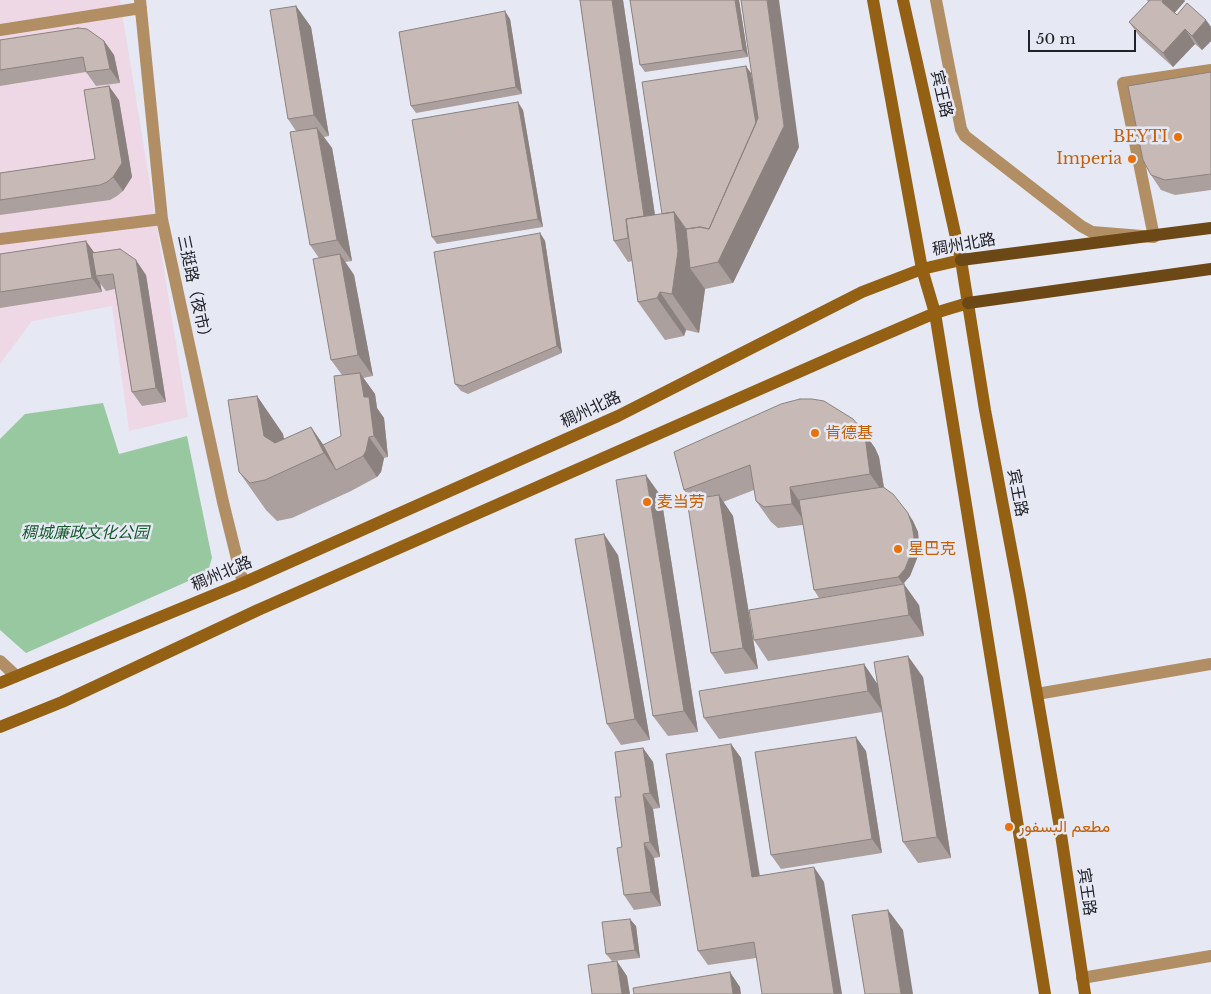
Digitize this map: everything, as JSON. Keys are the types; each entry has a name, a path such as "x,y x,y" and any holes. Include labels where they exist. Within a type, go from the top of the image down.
{"main road":[{"path":"873,0 922,269 935,313 1045,994"},
{"name":"宾王路","path":"903,0 961,260 985,410 1060,828 1085,994"},
{"name":"稠州北路","path":"0,683 243,583 618,416 862,292 922,269 961,260 1154,237 1211,228"},
{"path":"0,727 62,702 258,610 935,313 968,304 1211,269"}],"street":[{"path":"936,0 961,129 965,136 1081,226 1092,232 1154,237 1123,82 1211,70"},
{"path":"0,30 140,4"},
{"name":"三挺路（夜市）","path":"140,4 162,218 223,502 243,583"},
{"path":"0,239 162,218"},
{"path":"0,661 16,676"},
{"path":"1037,694 1211,664"},
{"path":"1082,978 1211,956"}],"shaded area":[{"path":"0,0 120,0 188,417 129,431 112,306 32,321 0,364"}],"green space":[{"name":"稠城廉政文化公园","path":"103,403 119,454 187,436 212,558 209,568 202,575 26,653 0,630 0,439 25,414"}],"building":[{"path":"580,0 612,0 644,216 626,219 628,238 614,241"},
{"path":"630,0 735,0 743,50 640,65"},
{"path":"741,0 767,0 784,126 718,262 690,268 686,229 700,227 709,229 758,118"},
{"path":"1150,0 1163,0 1162,2 1177,15 1187,3 1206,20 1192,36 1185,29 1163,53 1129,22"},
{"path":"296,6 314,115 288,119 270,10"},
{"path":"505,11 516,87 411,106 399,32"},
{"path":"78,28 87,29 104,41 110,69 86,72 83,57 0,70 0,40"},
{"path":"746,66 756,123 709,229 700,227 686,229 674,212 662,214 642,82"},
{"name":"BEYTI","path":"1211,72 1211,174 1165,180 1151,175 1143,160 1128,86"},
{"path":"109,86 122,163 113,177 100,185 0,200 0,173 95,159 84,90"},
{"path":"518,102 538,219 432,237 412,120"},
{"path":"317,128 337,240 310,245 290,132"},
{"path":"674,212 678,251 672,294 660,292 657,298 638,302 626,219"},
{"path":"540,233 557,346 463,386 455,384 434,252"},
{"path":"86,241 92,278 0,292 0,254"},
{"path":"120,249 136,260 156,388 132,392 113,274 96,276 92,253"},
{"path":"340,254 358,355 331,360 313,259"},
{"path":"360,373 364,397 369,397 374,436 369,437 363,456 336,470 323,445 341,436 334,376"},
{"path":"257,396 264,436 275,443 311,427 324,453 265,480 250,483 239,472 228,400"},
{"path":"800,399 824,401 853,419 865,436 870,474 790,487 792,504 764,507 756,501 750,465 684,490 674,452 781,404"},
{"path":"646,475 684,711 653,716 616,480"},
{"path":"883,487 893,494 908,513 912,525 913,549 905,569 898,577 814,590 799,500"},
{"path":"719,495 743,648 711,653 687,500"},
{"path":"604,534 635,719 607,724 575,539"},
{"path":"904,584 909,615 754,640 749,610"},
{"path":"908,656 937,837 903,842 874,662"},
{"path":"864,664 868,691 704,718 699,691"},
{"path":"856,737 872,839 771,855 755,752"},
{"path":"731,744 752,877 814,867 834,994 762,994 754,942 698,951 666,754"},
{"path":"643,748 650,793 643,794 650,842 644,843 651,892 624,895 617,848 622,847 615,797 621,797 615,752"},
{"path":"888,910 901,994 865,994 852,915"},
{"path":"630,919 635,950 606,954 602,922"},
{"path":"617,961 622,994 592,994 588,965"},
{"path":"730,972 733,994 634,994 633,988"}],"place":[{"name":"BEYTI","path":"1178,137"},
{"name":"Imperia","path":"1132,159"},
{"name":"肯德基","path":"815,433"},
{"name":"麦当劳","path":"647,502"},
{"name":"星巴克","path":"898,549"},
{"name":"مطعم البسفور","path":"1009,827"}]}
